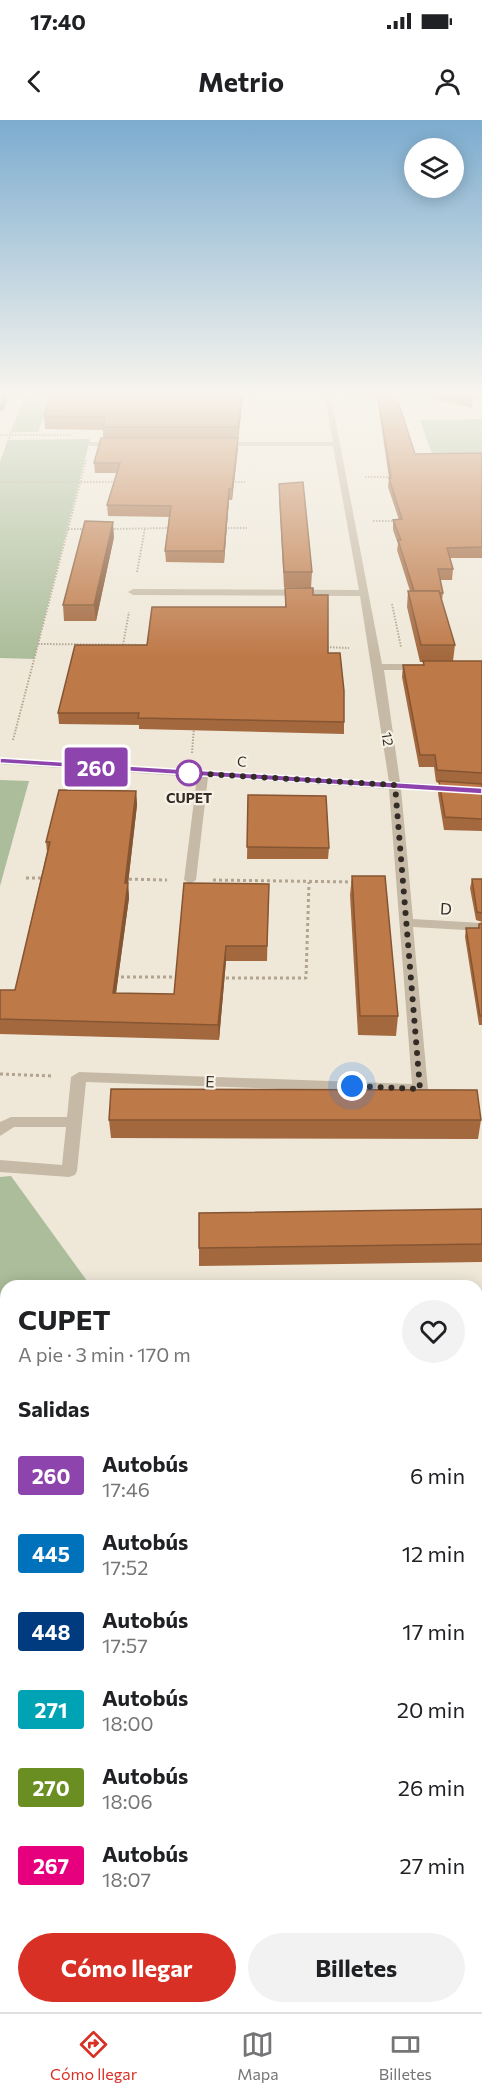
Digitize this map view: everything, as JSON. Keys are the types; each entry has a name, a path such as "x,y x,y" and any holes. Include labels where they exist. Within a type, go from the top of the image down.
{"street":[{"name":"12","path":"344,480 378,667 395,785 420,1089"},
{"path":"134,592 364,593"},
{"path":"378,667 439,667"},
{"name":"C","path":"4,761 482,791"},
{"path":"190,880 197,773"},
{"name":"D","path":"407,923 482,927"},
{"path":"0,1166 69,1171 79,1077"},
{"name":"E","path":"79,1077 420,1089"},
{"path":"0,1130 11,1122 75,1122"}],"path":[{"path":"0,482 127,482"},
{"path":"4,761 38,644 80,482"},
{"path":"222,482 245,482"},
{"path":"351,521 406,521"},
{"path":"123,645 145,528"},
{"path":"101,529 179,528"},
{"path":"224,528 247,528"},
{"path":"68,529 90,529"},
{"path":"38,644 156,645"},
{"path":"320,647 374,648"},
{"path":"194,727 197,773"},
{"path":"210,977 306,978 309,882"},
{"path":"114,977 186,977"},
{"path":"0,1074 79,1077"}],"green space":[{"path":"0,480 79,480 34,659 0,658"},
{"path":"0,780 29,781 0,886"},
{"path":"11,1176 86,1280 0,1280 0,1177"}],"building":[{"path":"115,480 233,480 232,489 229,489 224,551 165,551 171,506 107,505"},
{"path":"390,480 482,480 482,547 447,548 453,569 438,569 443,593 414,591 398,540 401,540 393,520 402,519"},
{"path":"303,482 312,572 284,572 279,484"},
{"path":"85,521 113,522 94,605 63,605"},
{"path":"285,588 313,588 313,595 328,595 328,653 340,653 344,722 138,718 139,713 58,713 75,645 147,645 152,607 286,607"},
{"path":"408,591 439,591 455,645 421,645"},
{"path":"423,661 482,661 482,773 437,770 435,755 420,755 403,665 424,665"},
{"path":"439,781 482,784 482,819 445,817"},
{"path":"59,790 136,791 125,883 128,883 113,993 174,994 184,883 269,884 267,946 226,946 218,1025 0,1019 0,990 15,990 50,842 46,842"},
{"path":"248,795 326,796 329,848 247,847"},
{"path":"352,876 385,876 398,1016 360,1016"},
{"path":"472,879 482,879 482,913 477,912"},
{"path":"482,923 482,1016 480,1016 466,928 479,928 479,924"},
{"path":"111,1089 477,1090 481,1120 109,1120"},
{"path":"482,1209 482,1244 199,1248 199,1213"}],"bus line":[{"name":"260","path":"0,761 482,791"}],"place":[{"name":"CUPET","path":"189,773"}],"route":[{"path":"189,773 395,785 420,1089 352,1086"}]}
